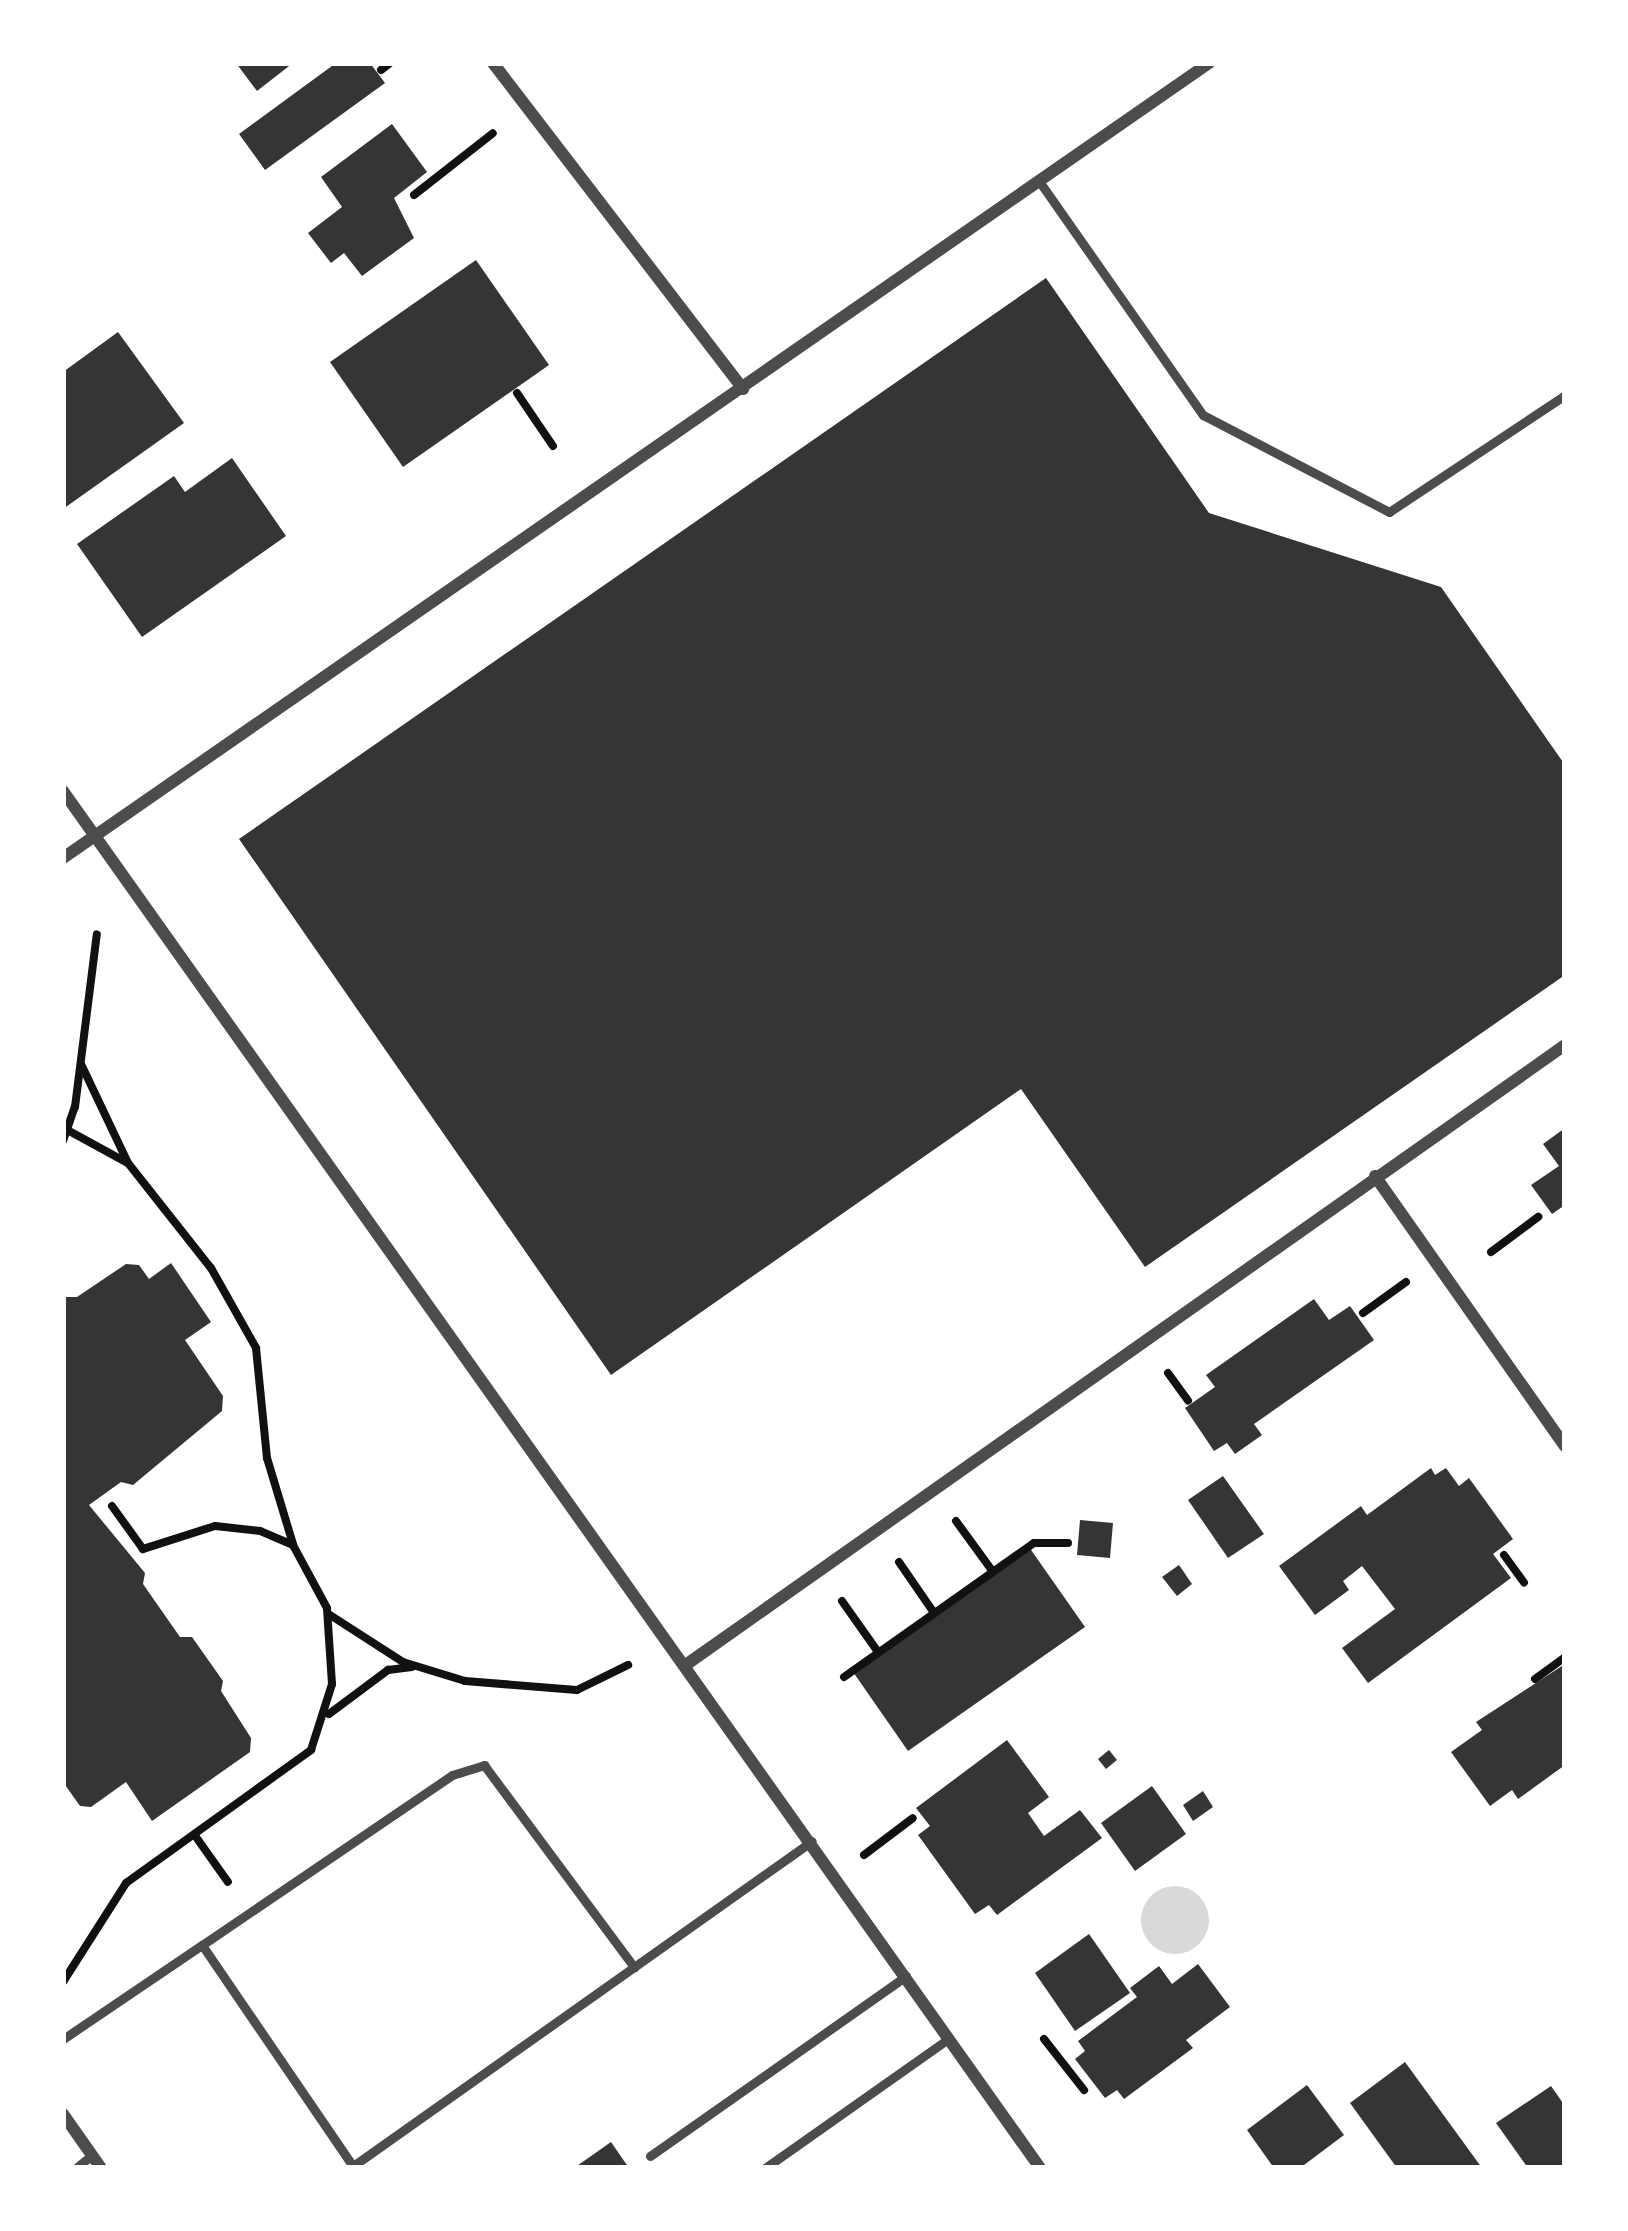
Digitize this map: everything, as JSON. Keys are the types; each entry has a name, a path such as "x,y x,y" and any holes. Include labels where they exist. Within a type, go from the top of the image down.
{"street":[{"path":"493,63 742,389"},
{"path":"63,858 1209,63"},
{"path":"63,790 1040,2168"},
{"path":"687,1664 1565,1045"},
{"path":"1375,1175 1565,1446"},
{"path":"63,2114 101,2168"}],"lane":[{"path":"1039,181 1203,415 1388,512 1565,395"},
{"path":"63,2039 452,1775 484,1766 634,1967"},
{"path":"202,1945 353,2166 812,1841"},
{"path":"650,2156 906,1976"},
{"path":"766,2168 949,2038"},
{"path":"76,2168 92,2155"}],"path":[{"path":"381,70 390,63"},
{"path":"414,195 494,134"},
{"path":"517,393 554,446"},
{"path":"63,1141 70,1132 97,934"},
{"path":"81,1064 128,1163 211,1268 256,1348 267,1458 293,1545 329,1615 327,1716"},
{"path":"70,1132 128,1163"},
{"path":"1491,1252 1538,1217"},
{"path":"1363,1313 1406,1282"},
{"path":"1168,1372 1188,1401"},
{"path":"112,1506 142,1550 215,1526 260,1531 293,1545"},
{"path":"956,1521 993,1572"},
{"path":"844,1677 1034,1543 1068,1543"},
{"path":"1504,1555 1524,1583"},
{"path":"898,1562 934,1613"},
{"path":"842,1601 878,1652"},
{"path":"329,1615 414,1666"},
{"path":"1535,1678 1565,1657"},
{"path":"63,1982 126,1883 288,1774 327,1716 388,1670 414,1666 547,1692 577,1690 628,1665"},
{"path":"864,1855 913,1818"},
{"path":"196,1837 249,1913"},
{"path":"1045,2039 1084,2090"}],"shaded area":[{"path":"1175,1886 1199,1896 1209,1920 1199,1944 1175,1954 1151,1944 1141,1920 1151,1896"}],"building":[{"path":"236,63 293,63 257,91"},
{"path":"336,63 370,63 385,83 265,170 239,134"},
{"path":"392,124 427,172 394,198 414,238 362,276 344,253 331,263 308,233 342,207 321,177"},
{"path":"476,260 549,365 403,467 330,362"},
{"path":"1046,278 1209,513 1441,587 1565,765 1565,975 1145,1267 1021,1089 611,1375 239,839"},
{"path":"118,332 184,423 63,509 63,372"},
{"path":"232,458 286,536 142,637 77,544 174,476 185,492"},
{"path":"1565,1128 1565,1205 1552,1214 1531,1185 1559,1166 1543,1144"},
{"path":"171,1263 211,1322 185,1340 223,1396 222,1411 133,1485 121,1482 89,1505 145,1573 143,1584 180,1637 192,1637 223,1681 221,1691 251,1738 250,1752 152,1821 126,1782 91,1807 80,1806 63,1782 63,1297 77,1297 126,1264 139,1265 149,1279"},
{"path":"1314,1299 1329,1320 1350,1306 1374,1340 1254,1424 1262,1435 1235,1454 1227,1443 1214,1451 1185,1408 1215,1387 1206,1375"},
{"path":"1431,1468 1435,1475 1446,1468 1459,1486 1469,1478 1513,1539 1493,1554 1511,1578 1368,1683 1342,1648 1395,1609 1362,1566 1343,1581 1349,1590 1315,1615 1279,1566 1361,1506 1367,1515"},
{"path":"1223,1476 1264,1534 1228,1558 1188,1500"},
{"path":"1080,1520 1113,1523 1110,1558 1077,1555"},
{"path":"1029,1547 1085,1627 908,1751 851,1669"},
{"path":"1179,1565 1192,1584 1177,1596 1162,1577"},
{"path":"1565,1664 1565,1765 1518,1799 1512,1790 1490,1806 1451,1752 1482,1730 1476,1722"},
{"path":"1007,1740 1049,1797 1028,1813 1044,1836 1080,1810 1102,1838 997,1915 989,1905 975,1914 918,1835 930,1826 916,1808"},
{"path":"1109,1750 1117,1760 1106,1769 1098,1759"},
{"path":"1152,1786 1186,1834 1135,1871 1101,1823"},
{"path":"1203,1791 1213,1807 1193,1821 1183,1805"},
{"path":"1089,1934 1130,1993 1075,2031 1035,1973"},
{"path":"1198,1964 1230,2007 1186,2040 1193,2048 1124,2099 1117,2090 1105,2098 1075,2059 1085,2051 1078,2041 1137,1997 1130,1988 1159,1966 1172,1984"},
{"path":"1405,2062 1482,2168 1397,2168 1350,2103"},
{"path":"1307,2085 1344,2135 1300,2168 1274,2168 1247,2130"},
{"path":"1551,2086 1565,2106 1565,2168 1528,2168 1496,2123"},
{"path":"611,2142 629,2168 574,2168"}]}
